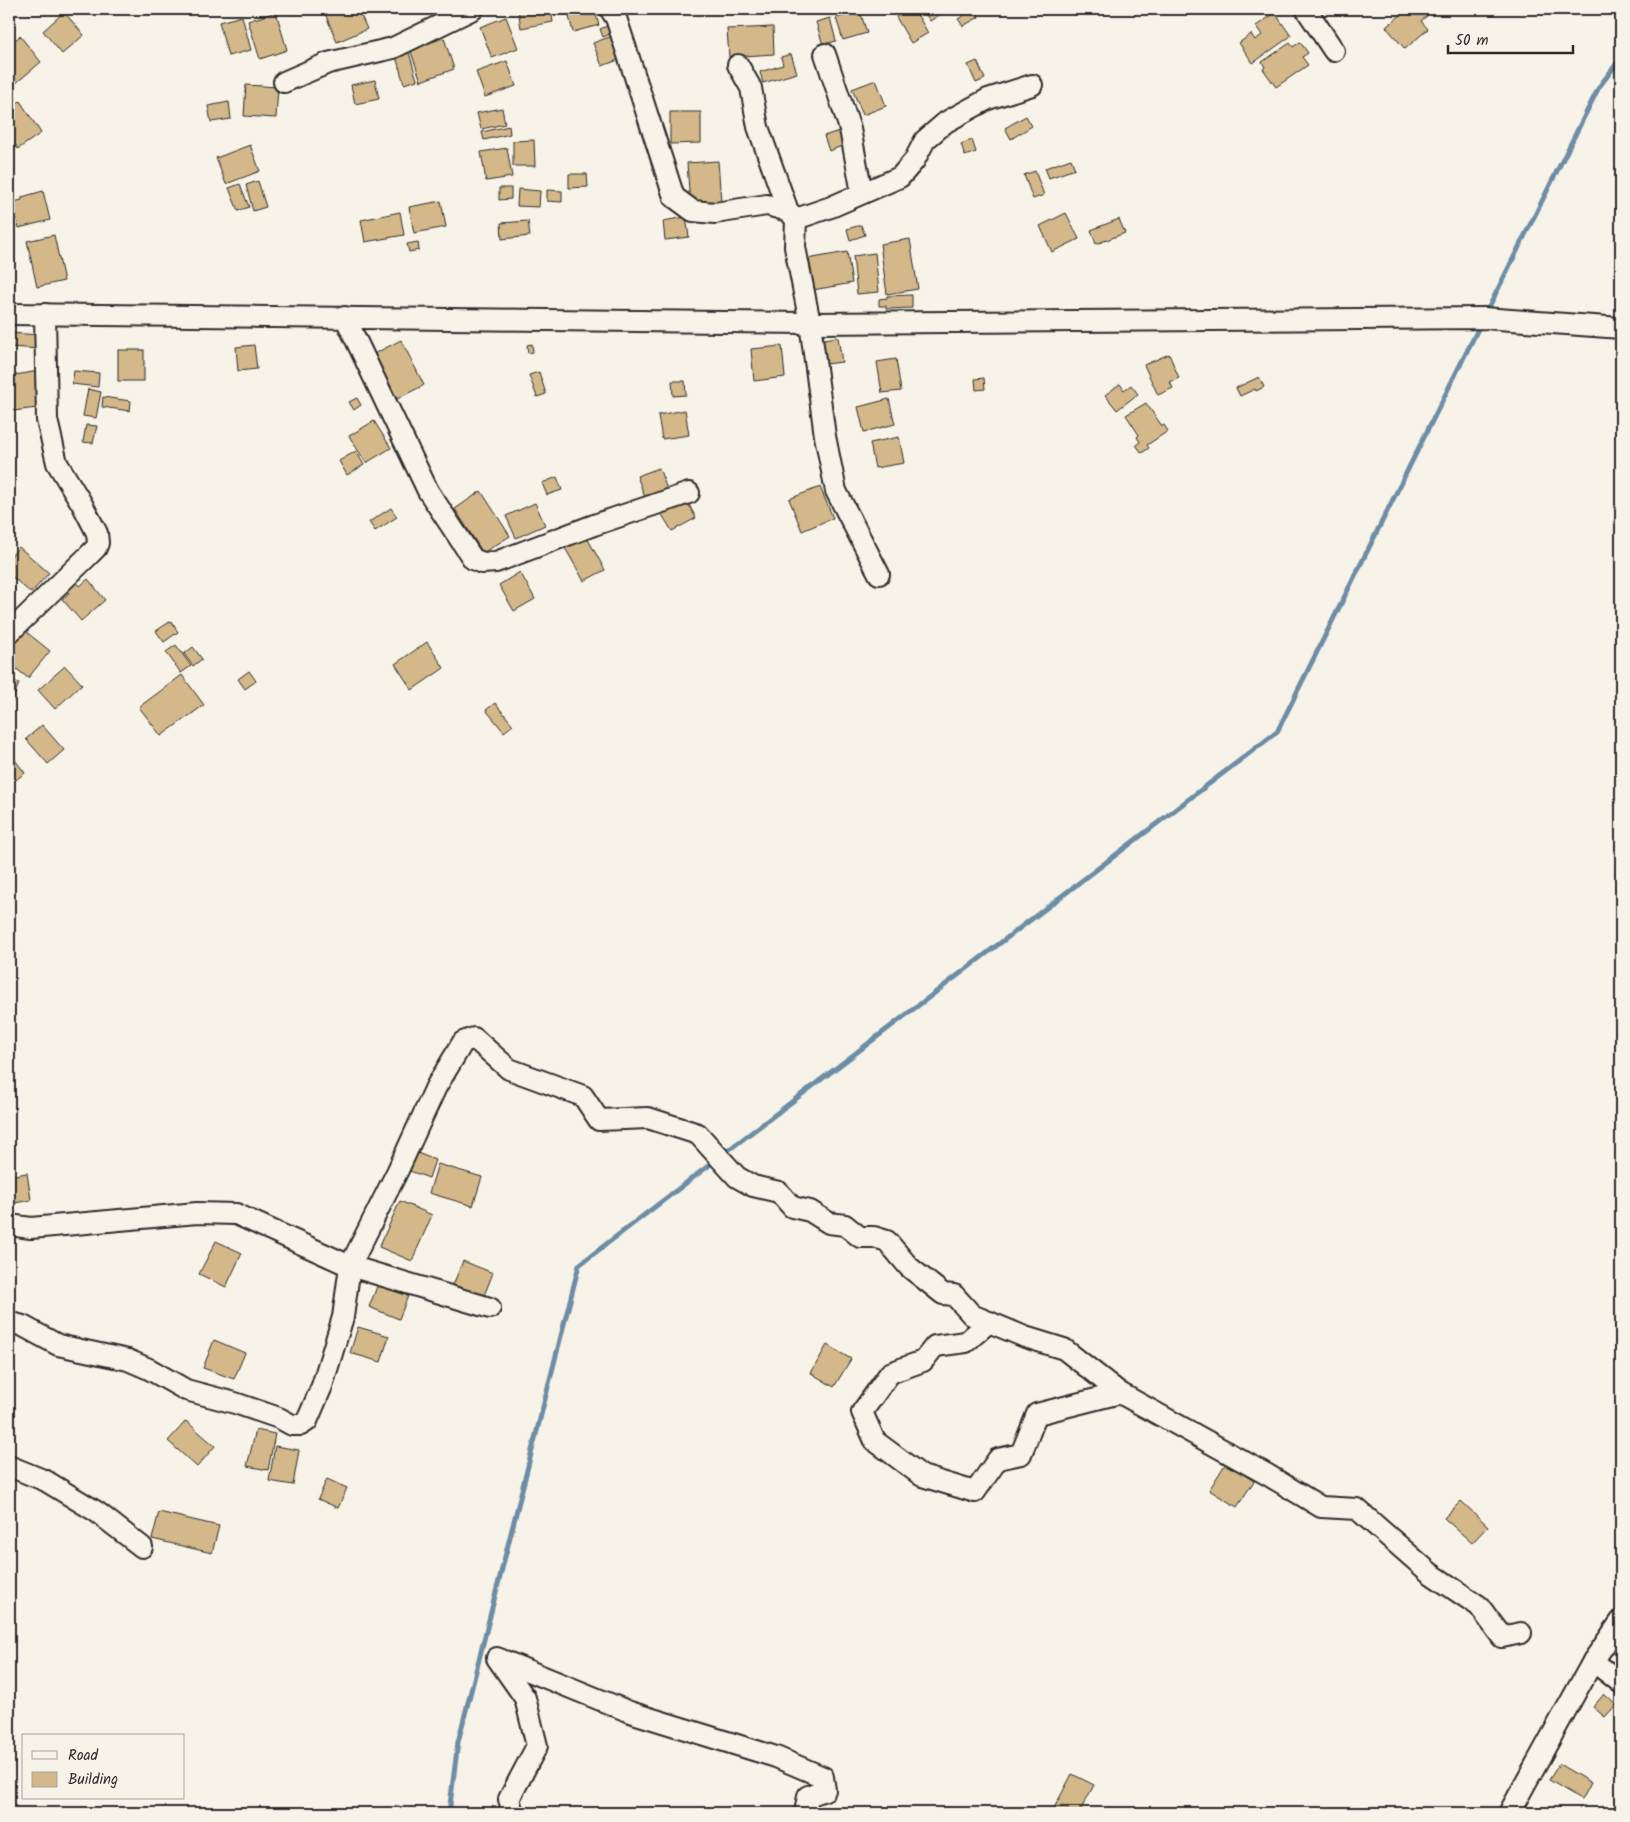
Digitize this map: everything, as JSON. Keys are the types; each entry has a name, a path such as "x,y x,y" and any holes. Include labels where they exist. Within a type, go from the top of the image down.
{"street":[{"path":"284,82 328,63 393,48 473,9"},
{"path":"610,9 616,18 674,197 693,211 715,213 767,205 792,215 831,207 900,177 914,161 925,140 946,122 988,99 1032,85"},
{"path":"1306,9 1334,51"},
{"path":"825,54 850,129 862,193"},
{"path":"738,65 751,88 758,127 792,215 795,246 810,323 825,436 836,491 879,574"},
{"path":"9,314 810,323 1484,318 1621,328"},
{"path":"9,633 96,548 98,543 97,533 57,463 47,420 45,314"},
{"path":"346,317 428,491 473,559 482,563 496,562 594,525 689,493"},
{"path":"9,1322 23,1326 58,1345 128,1360 186,1390 235,1403 279,1418 292,1425 301,1425 308,1421 322,1386 343,1317 350,1266 398,1170 436,1087 463,1042 474,1038 510,1069 583,1096 599,1120 648,1118 698,1134 737,1177 753,1186 779,1192 792,1207 810,1211 828,1223 845,1225 860,1237 874,1237 886,1241 909,1268 944,1294 954,1295 972,1315 1025,1337 1064,1349 1120,1393 1268,1475 1321,1507 1358,1510 1430,1573 1479,1606 1502,1637 1521,1633"},
{"path":"9,1225 31,1228 197,1213 236,1214 350,1266 490,1308"},
{"path":"989,1322 966,1342 936,1346 923,1361 890,1373 862,1412 874,1441 922,1476 975,1492 998,1459 1021,1454 1037,1414 1120,1393"},
{"path":"9,1466 46,1481 97,1512 142,1547"},
{"path":"1509,1813 1593,1661 1621,1621"},
{"path":"513,1813 509,1799 537,1746 525,1698 497,1658 630,1712 776,1757 822,1777 825,1790 808,1796 805,1813"},
{"path":"1593,1661 1621,1683"}],"building":[{"path":"323,9 358,9 367,29 337,42"},
{"path":"518,9 551,9 553,22 521,28"},
{"path":"567,9 594,9 599,25 573,32"},
{"path":"794,9 819,9 796,15"},
{"path":"909,9 914,9 928,33 911,43 896,17"},
{"path":"922,9 949,9 930,21"},
{"path":"974,9 979,17 963,26 958,19"},
{"path":"1408,9 1421,9 1427,16 1421,21 1428,29 1405,49 1386,27"},
{"path":"860,11 867,33 843,40 836,18"},
{"path":"64,12 84,35 62,54 43,31"},
{"path":"276,12 287,50 260,59 248,21"},
{"path":"1275,13 1291,36 1253,63 1239,43 1251,34 1255,40 1262,35 1256,26"},
{"path":"242,16 251,50 228,56 219,22"},
{"path":"506,17 518,48 492,58 480,27"},
{"path":"830,18 836,41 823,45 816,22"},
{"path":"612,24 615,32 603,37 600,29"},
{"path":"773,27 774,54 729,57 727,29"},
{"path":"615,35 624,58 602,66 593,43"},
{"path":"20,36 41,62 16,83 9,75 9,45"},
{"path":"444,38 454,69 421,81 410,49"},
{"path":"1300,42 1308,53 1302,57 1308,65 1276,87 1263,69 1265,67 1262,62 1290,43 1293,47"},
{"path":"408,49 417,80 404,84 395,53"},
{"path":"791,54 797,73 763,83 760,72 783,65 781,57"},
{"path":"507,61 516,86 485,97 476,72"},
{"path":"977,61 985,79 976,83 968,65"},
{"path":"375,80 379,99 355,104 351,85"},
{"path":"876,80 886,106 863,115 852,89"},
{"path":"246,85 278,87 276,118 244,116"},
{"path":"20,101 41,133 18,149 9,135 9,109"},
{"path":"229,102 231,119 211,122 208,106"},
{"path":"502,108 505,124 481,129 477,113"},
{"path":"670,112 701,112 701,143 670,144"},
{"path":"1026,116 1032,126 1011,139 1005,128"},
{"path":"509,126 510,134 484,140 482,132"},
{"path":"842,130 847,144 829,151 824,136"},
{"path":"534,140 535,166 513,166 513,141"},
{"path":"972,140 976,152 965,156 961,144"},
{"path":"250,145 260,171 226,184 216,158"},
{"path":"507,148 512,177 486,181 481,152"},
{"path":"1071,159 1075,169 1049,178 1045,168"},
{"path":"718,161 721,202 690,204 687,163"},
{"path":"1035,171 1044,195 1033,199 1024,175"},
{"path":"569,174 587,174 588,187 569,188"},
{"path":"258,181 266,207 253,211 246,185"},
{"path":"240,184 249,207 238,211 229,188"},
{"path":"499,188 511,188 511,199 499,200"},
{"path":"518,189 540,191 539,207 517,206"},
{"path":"547,190 562,191 562,202 547,201"},
{"path":"43,191 50,220 19,228 13,202 22,200 22,197"},
{"path":"441,201 446,227 414,233 409,207"},
{"path":"400,212 404,235 365,242 361,220"},
{"path":"1066,213 1079,239 1052,252 1040,226"},
{"path":"686,217 689,237 665,240 663,221"},
{"path":"1119,219 1125,233 1096,244 1091,230"},
{"path":"528,221 530,236 502,239 501,223"},
{"path":"861,225 865,235 850,240 847,229"},
{"path":"54,235 64,281 37,287 27,241"},
{"path":"910,239 918,289 887,294 880,244"},
{"path":"418,242 419,250 409,252 407,244"},
{"path":"847,252 852,283 813,290 807,259"},
{"path":"875,253 879,292 857,294 853,256"},
{"path":"912,295 912,308 886,309 886,306 879,306 879,299 887,298 887,296"},
{"path":"9,333 41,335 41,349 9,347"},
{"path":"838,337 842,362 826,364 823,339"},
{"path":"401,340 424,385 397,399 374,354"},
{"path":"532,344 533,352 528,353 527,345"},
{"path":"254,345 257,369 238,371 236,347"},
{"path":"782,346 785,377 754,381 751,349"},
{"path":"118,350 144,350 144,381 118,381"},
{"path":"1169,354 1179,378 1170,382 1173,388 1158,395 1144,365"},
{"path":"896,359 901,391 882,393 877,362"},
{"path":"39,371 45,407 13,411 9,376"},
{"path":"74,371 99,373 98,387 72,384"},
{"path":"539,372 546,394 537,397 529,375"},
{"path":"1259,377 1264,387 1240,396 1236,388"},
{"path":"984,378 985,389 976,390 975,379"},
{"path":"672,381 685,381 686,395 673,396"},
{"path":"1120,384 1124,390 1131,385 1138,394 1117,410 1105,395"},
{"path":"88,389 101,392 96,418 83,416"},
{"path":"103,397 131,401 130,411 102,407"},
{"path":"357,398 361,405 354,410 349,402"},
{"path":"889,399 895,424 864,432 858,407"},
{"path":"1146,403 1162,426 1164,425 1168,431 1147,445 1149,448 1142,453 1136,445 1140,442 1137,437 1139,435 1126,415"},
{"path":"685,410 689,435 662,439 658,415"},
{"path":"374,421 391,448 366,463 349,436"},
{"path":"86,425 97,426 93,443 83,442"},
{"path":"899,437 904,463 875,468 870,443"},
{"path":"356,451 364,465 347,475 339,461"},
{"path":"659,468 668,492 646,500 637,476"},
{"path":"557,477 562,490 547,495 542,483"},
{"path":"820,487 833,518 802,531 789,499"},
{"path":"481,491 510,536 483,553 455,509"},
{"path":"686,499 696,518 672,531 661,513"},
{"path":"535,503 545,525 516,538 506,516"},
{"path":"391,508 397,517 375,531 369,522"},
{"path":"586,536 605,570 584,581 565,548"},
{"path":"19,547 49,573 31,593 9,574 9,558"},
{"path":"520,572 535,599 514,611 499,585"},
{"path":"88,579 105,600 81,621 62,599 69,593 66,590 76,581 80,586"},
{"path":"171,621 178,632 164,642 156,631"},
{"path":"20,627 50,651 28,678 9,663 9,640"},
{"path":"427,642 444,668 412,690 395,664"},
{"path":"176,645 191,666 181,673 166,652"},
{"path":"193,647 202,659 193,666 184,654"},
{"path":"65,666 82,684 55,709 38,690"},
{"path":"249,671 256,681 245,689 238,679"},
{"path":"182,675 204,705 161,736 139,707"},
{"path":"9,679 19,683 12,702 9,701"},
{"path":"495,703 513,725 504,732 486,710"},
{"path":"42,725 64,750 48,764 26,739"},
{"path":"9,752 25,773 9,785"},
{"path":"415,1152 435,1160 429,1178 407,1170"},
{"path":"438,1164 482,1177 473,1206 429,1193"},
{"path":"27,1173 31,1200 9,1204 9,1176"},
{"path":"400,1201 432,1215 412,1261 379,1247"},
{"path":"216,1241 242,1253 226,1287 199,1274"},
{"path":"463,1261 493,1273 483,1298 453,1285"},
{"path":"378,1284 408,1296 399,1319 369,1307"},
{"path":"358,1327 389,1336 381,1362 350,1353"},
{"path":"214,1340 245,1353 234,1379 203,1368"},
{"path":"827,1345 851,1359 834,1387 811,1373"},
{"path":"186,1421 215,1446 197,1467 168,1441"},
{"path":"256,1430 275,1434 268,1470 247,1466"},
{"path":"275,1446 299,1450 293,1485 269,1481"},
{"path":"1226,1463 1254,1481 1237,1507 1209,1490"},
{"path":"327,1479 347,1488 338,1508 318,1499"},
{"path":"1461,1501 1488,1526 1472,1543 1444,1518"},
{"path":"159,1512 219,1526 212,1553 152,1539"},
{"path":"1604,1694 1616,1705 1605,1717 1593,1707"},
{"path":"1559,1764 1591,1783 1582,1800 1549,1780"},
{"path":"1072,1774 1094,1785 1079,1813 1059,1813 1053,1810"},
{"path":"1047,1808 1054,1813 1043,1813"}],"waterway":[{"path":"1486,313 1599,87 1621,58"},
{"path":"722,1155 1277,732 1481,323"},
{"path":"449,1813 458,1742 579,1265 716,1160"}]}
